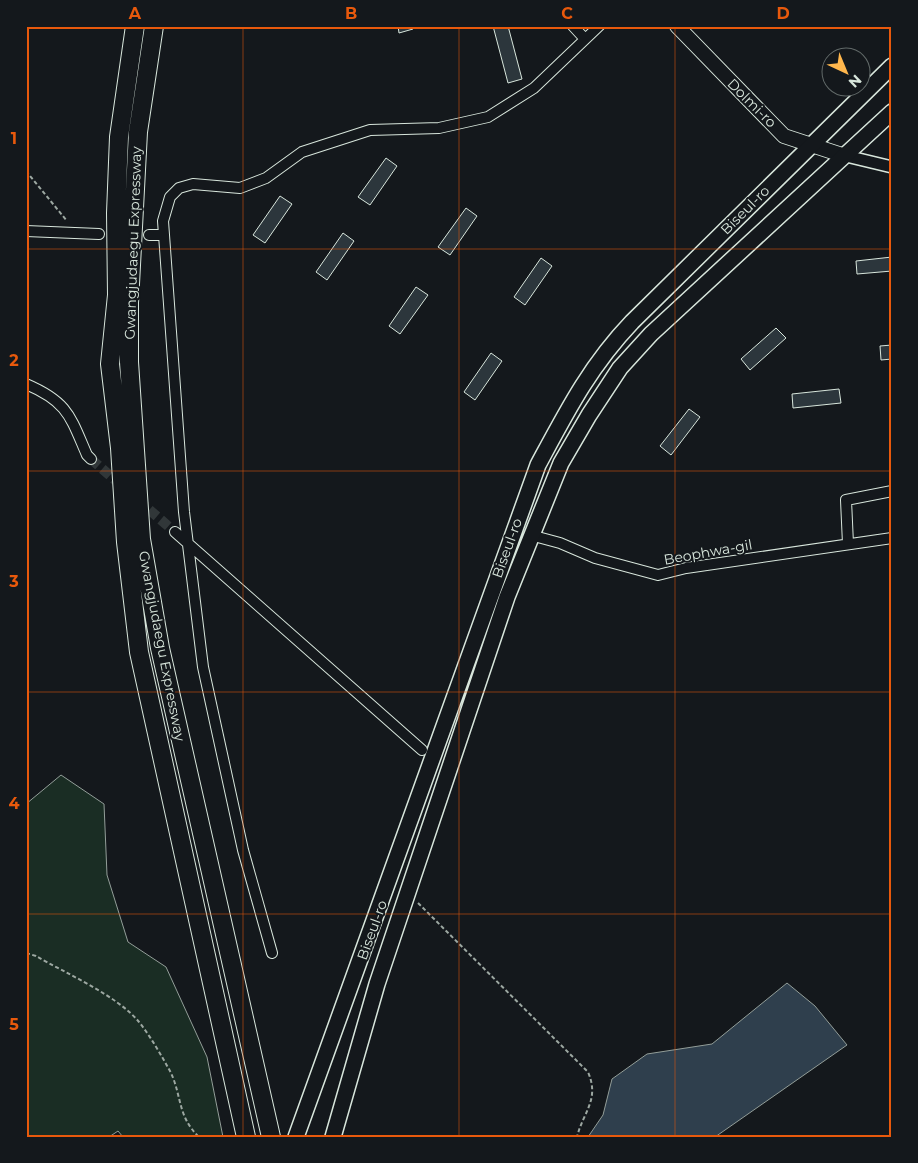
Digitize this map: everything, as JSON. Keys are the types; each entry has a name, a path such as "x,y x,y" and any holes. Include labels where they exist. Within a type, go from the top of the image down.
{"highway":[{"name":"Gwangjudaegu Expressway","path":"135,26 119,137 116,213 117,295 110,364 120,448 126,542 139,652 246,1137"},
{"name":"Gwangjudaegu Expressway","path":"154,26 138,132 129,303 129,362 141,539 162,658 270,1131"}],"main road":[{"name":"Dolmi-ro","path":"677,26 784,136 842,156"},
{"name":"Biseul-ro","path":"296,1137 538,464 583,382 608,348 892,66"},
{"name":"Biseul-ro","path":"333,1137 377,984 407,892 508,597 534,536 561,463 588,416 620,368 651,334 842,156 892,112"}],"street":[{"path":"573,26 585,40"},
{"path":"272,953 243,850 203,667 188,542 163,221 170,197 179,188 193,184 240,188 266,178 302,152 370,130 439,128 488,116 534,88 599,26"},
{"path":"842,156 892,167"},
{"path":"26,231 99,234"},
{"path":"149,235 164,235"},
{"path":"26,384 49,394 69,414 87,456 91,459"},
{"path":"848,544 846,500 892,491"},
{"path":"175,532 422,750"},
{"name":"Beophwa-gil","path":"534,536 560,543 595,558 658,575 686,568 892,538"}],"path":[{"path":"26,171 64,219 73,225 77,233"},
{"path":"407,892 588,1072 592,1083 592,1101 577,1137"},
{"path":"26,953 36,956 112,999 138,1021 174,1081 178,1100 189,1128 199,1137"}],"green space":[{"path":"61,775 104,804 107,875 128,942 166,967 207,1057 223,1137 123,1137 118,1131 109,1137 26,1137 26,804"}],"water":[{"path":"787,983 815,1006 847,1045 715,1137 588,1137 603,1115 612,1079 647,1054 712,1044"}],"building":[{"path":"398,26 412,26 413,29 399,33"},
{"path":"493,26 508,26 522,79 508,83"},
{"path":"386,158 397,166 370,205 358,197"},
{"path":"280,196 292,204 265,243 253,235"},
{"path":"466,208 477,216 450,255 438,247"},
{"path":"343,233 354,241 327,280 316,272"},
{"path":"892,257 892,271 857,274 856,261"},
{"path":"541,258 552,266 525,305 514,297"},
{"path":"416,287 428,295 400,334 389,326"},
{"path":"776,328 786,338 750,370 741,359"},
{"path":"892,345 892,359 881,360 880,346"},
{"path":"491,353 502,361 475,400 464,392"},
{"path":"839,389 841,403 793,408 792,394"},
{"path":"689,409 700,417 671,455 660,446"}],"tunnel":[{"path":"91,459 123,487"},
{"path":"138,500 175,532"}]}
